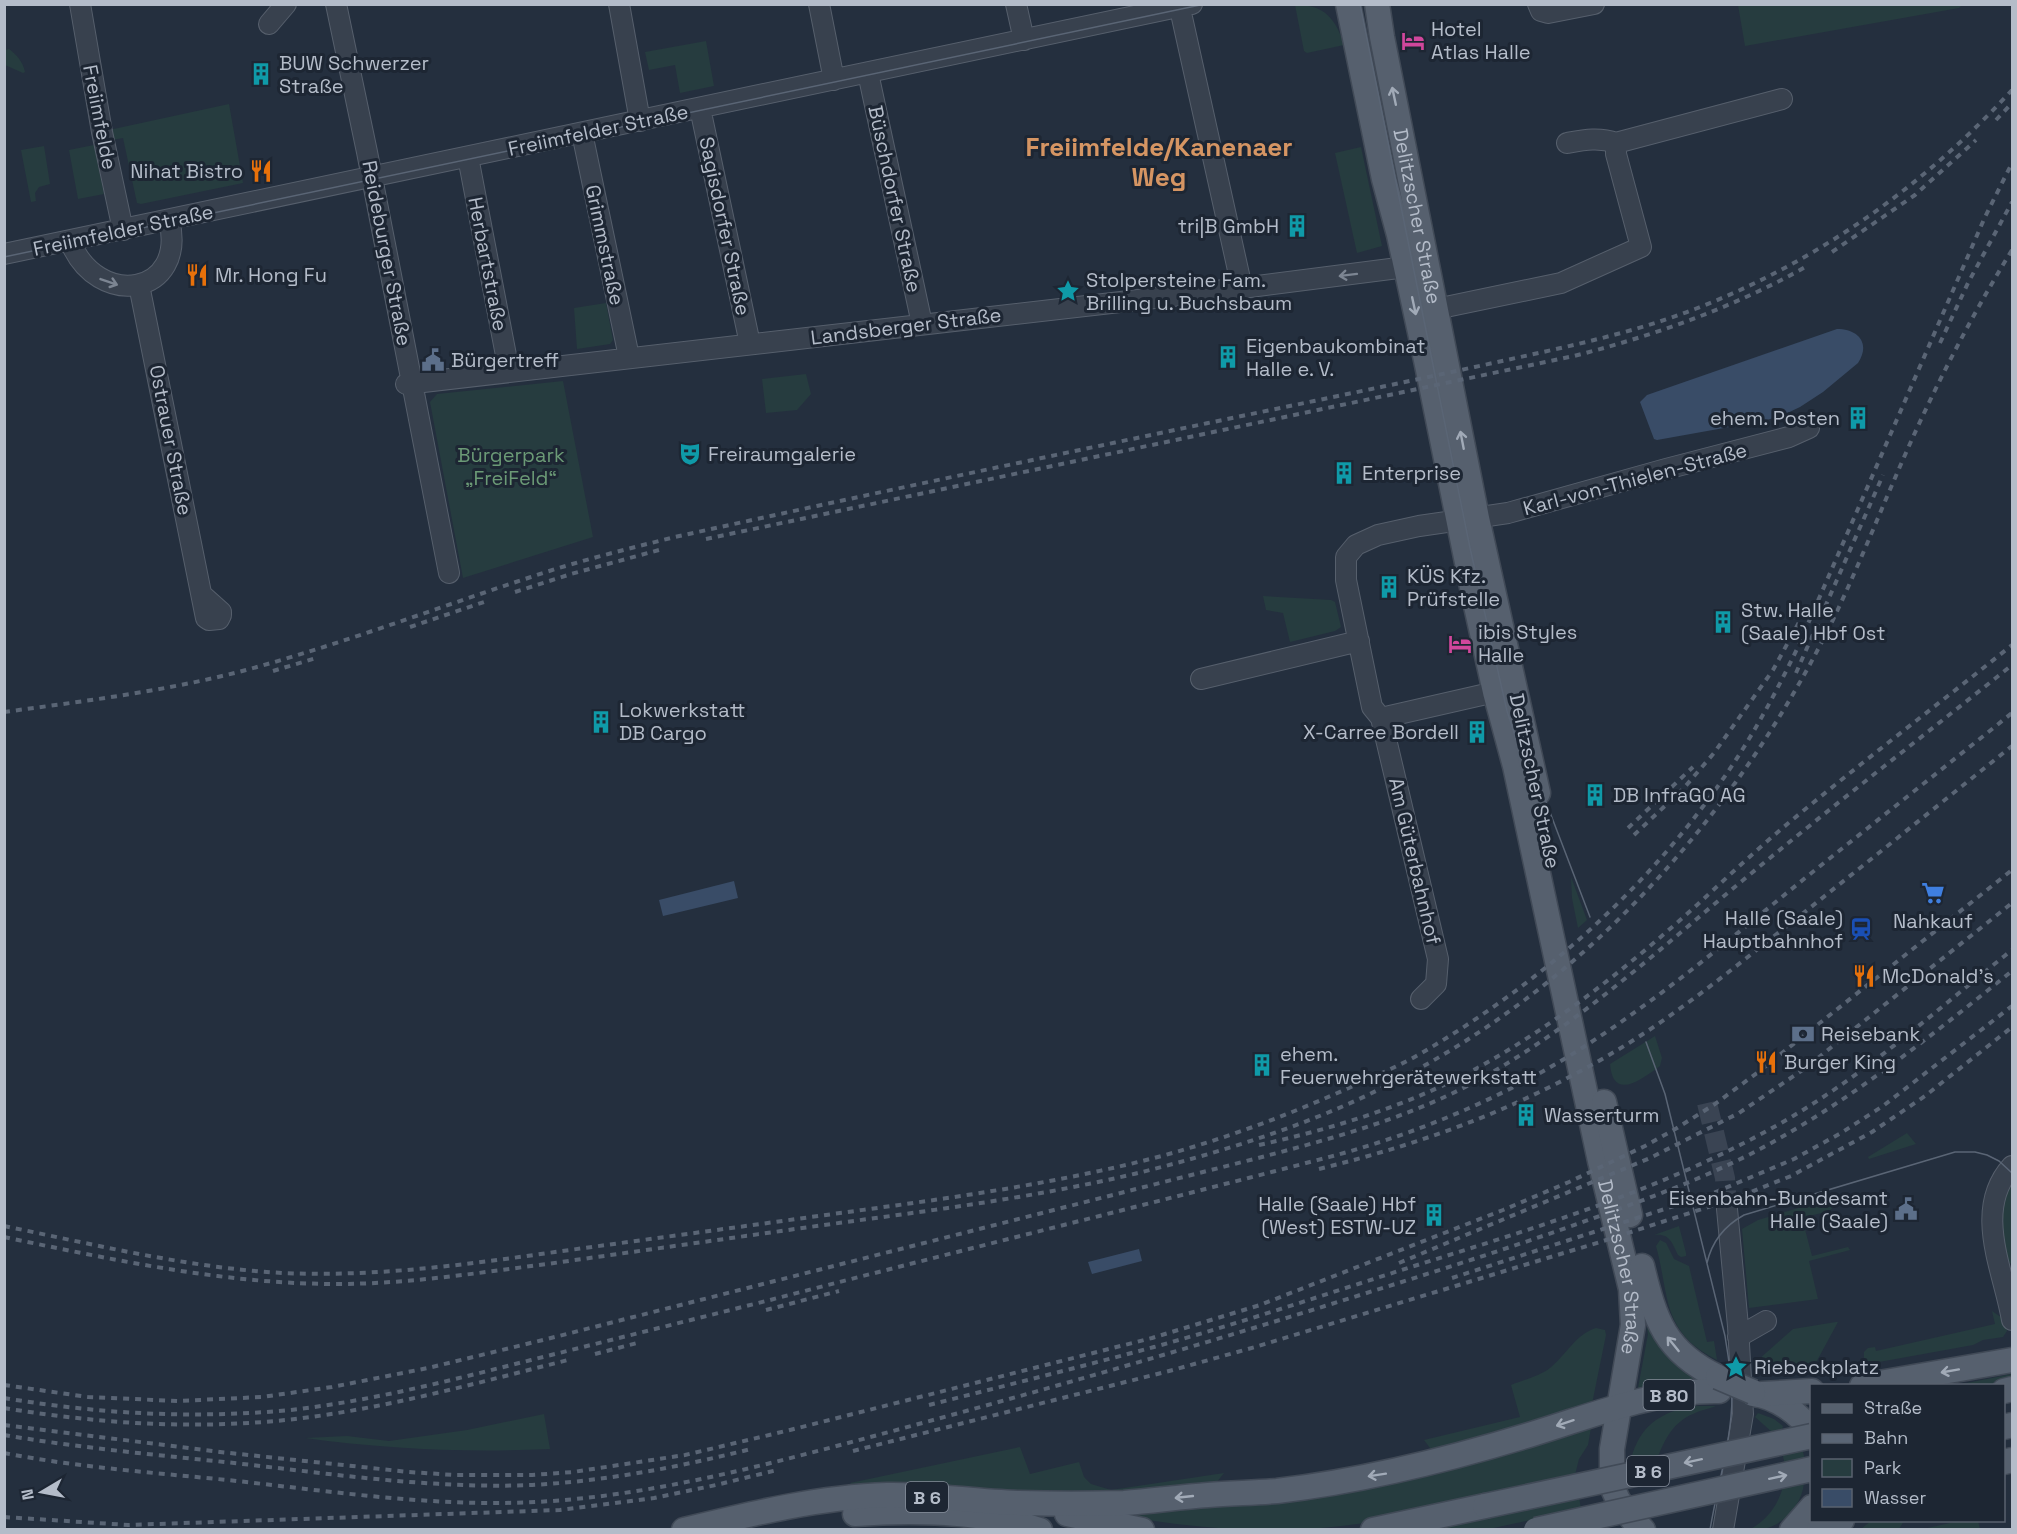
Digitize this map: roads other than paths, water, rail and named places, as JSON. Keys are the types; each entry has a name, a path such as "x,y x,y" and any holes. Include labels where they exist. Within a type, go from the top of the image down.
{"main road":[{"name":"Delitzscher Straße","path":"1348,4 1386,188 1435,400 1557,880 1572,968 1648,1293 1662,1329 1676,1348 1693,1364 1718,1384 1755,1393"},
{"name":"Delitzscher Straße","path":"1377,4 1436,309 1495,692 1515,766 1600,1161 1631,1289 1633,1325 1621,1405"},
{"path":"1873,1384 2011,1359"},
{"name":"B 80","path":"1644,1530 1626,1512 1614,1491 1612,1449 1621,1405 1718,1384"},
{"path":"1755,1393 1810,1391"},
{"path":"1755,1393 1788,1408 1800,1418 1810,1431"},
{"path":"1024,1518 1209,1494 1276,1491 1391,1473 1529,1435 1621,1405"},
{"name":"B 6","path":"1372,1530 1810,1434"},
{"path":"1536,1530 1810,1469"},
{"name":"B 6","path":"684,1530 787,1508 887,1495 1024,1518"},
{"path":"1791,1530 1810,1509"},
{"name":"B 6","path":"756,1530 843,1515 885,1512 1024,1518 1142,1530"},
{"path":"1024,1518 1078,1530"}],"street":[{"name":"Freiimfelde","path":"80,4 102,132 123,230"},
{"path":"269,24 286,4"},
{"name":"Reideburger Straße","path":"336,4 372,178 409,384 449,573"},
{"path":"619,4 640,121"},
{"path":"819,4 834,80"},
{"path":"1016,4 1024,40"},
{"path":"1538,4 1541,11 1548,13 1594,4"},
{"name":"Freiimfelder Straße","path":"4,254 582,134 1184,5"},
{"path":"1184,5 1242,288"},
{"name":"Büschdorfer Straße","path":"867,73 921,324"},
{"path":"1567,143 1587,139 1616,143 1782,99"},
{"name":"Sagisdorfer Straße","path":"700,108 750,344"},
{"name":"Grimmstraße","path":"582,134 629,357"},
{"path":"1436,309 1561,283 1641,247 1616,154 1616,143"},
{"name":"Herbartstraße","path":"468,157 508,371"},
{"path":"70,241 83,264 98,278 124,286 140,285 151,280 166,264 173,244 170,220"},
{"name":"Landsberger Straße","path":"409,384 1406,267"},
{"name":"Ostrauer Straße","path":"140,285 202,595"},
{"name":"Karl-von-Thielen-Straße","path":"1467,519 1508,513 1789,437 1809,428"},
{"name":"Am Güterbahnhof","path":"1421,999 1436,984 1438,959 1381,718 1372,706 1346,580 1346,557 1356,545 1378,535 1467,519"},
{"path":"1201,679 1359,641"},
{"path":"1381,718 1495,692"},
{"path":"2013,1166 1999,1187 1992,1213 1994,1244 2013,1320"},
{"path":"1723,1530 1743,1414 1728,1209"},
{"path":"1738,1337 1766,1321"},
{"path":"1603,1530 1614,1491"}],"water":[{"path":"1837,329 1851,332 1860,338 1863,343 1862,356 1858,363 1823,392 1800,407 1763,421 1654,439 1640,402 1647,395"},
{"path":"734,881 738,898 663,916 659,900"},
{"path":"1139,1249 1142,1261 1092,1274 1088,1262"}],"tunnel":[{"path":"1707,1103 1725,1178 1727,1209"}],"tram line":[{"path":"4,257 1205,4"},
{"path":"1360,4 1470,548 1507,711 1516,739 1546,802 1590,917"},
{"path":"1646,1042 1665,1094 1725,1336 1730,1366 1732,1396 1730,1430 1710,1530"},
{"path":"1707,1263 1720,1235 1730,1224 1744,1215 1955,1152 1975,1152 1987,1155 1999,1161 2012,1173"}],"railway":[{"path":"4,712 156,690 246,670 353,637 549,571 675,537 1493,363 1646,326 1740,290 1826,244 1905,189 1978,125 2012,90"},
{"path":"1996,120 2012,103"},
{"path":"1832,252 1915,195 1976,140"},
{"path":"4,1226 178,1261 283,1273 385,1272 521,1257 1013,1188 1107,1169 1181,1151 1260,1124 1410,1060 1472,1022 1517,989 1603,918 1679,837 1713,793 1744,747 1797,649 1985,217 2012,163"},
{"path":"1940,343 1968,283 2012,202"},
{"path":"4,1237 128,1262 253,1280 337,1284 442,1277 960,1206 1094,1183 1138,1173 1257,1139 1327,1113 1375,1091 1422,1067 1468,1039 1512,1010 1554,977 1632,906 1714,812 1775,724 1828,630 1936,389 1972,319 2012,250"},
{"path":"706,539 1574,356 1635,339 1724,307 1809,265"},
{"path":"1796,673 1883,475"},
{"path":"515,592 659,550"},
{"path":"410,627 487,601"},
{"path":"1634,835 1683,789 1714,753 1773,670 1803,615"},
{"path":"1259,1145 1314,1132 1395,1106 1447,1084 1532,1035 1617,973 1808,807 2012,645"},
{"path":"273,671 316,658"},
{"path":"4,1385 88,1397 178,1401 262,1397 332,1387 428,1368 547,1339 1262,1157 1396,1117 1473,1083 1545,1039 1612,989 1809,826 2012,665"},
{"path":"4,1398 76,1408 183,1414 254,1413 351,1401 442,1382 770,1300 1333,1156 1398,1136 1462,1111 1523,1082 1553,1066 1639,1010 2012,713"},
{"path":"1319,1169 1395,1148 1468,1123 1574,1075 1632,1041 1719,979 2012,746"},
{"path":"1628,828 1693,767"},
{"path":"4,1425 220,1452 409,1472 454,1475 532,1475 573,1472 685,1455 1152,1338 1260,1305 1503,1210 1645,1146 1715,1104 1757,1073 2012,870"},
{"path":"1399,1263 1650,1158 1739,1113 1804,1069 2012,903"},
{"path":"929,1405 1219,1328 1558,1220 1655,1184 1748,1141 1822,1098 1905,1037 2012,950"},
{"path":"4,1453 120,1470 386,1498 498,1503 580,1499 625,1493 758,1466 995,1403 1257,1327 1500,1250 1669,1190 1760,1149 1827,1110 1921,1043 2012,971"},
{"path":"1452,1278 1711,1194 1794,1159 1883,1106 2012,1006"},
{"path":"853,1451 1255,1347 1736,1198 1791,1176 1872,1132 1925,1096 2012,1027"},
{"path":"766,1310 839,1291"},
{"path":"595,1354 641,1342"},
{"path":"4,1408 40,1414 150,1424 222,1424 295,1419 400,1401 572,1359"},
{"path":"4,1435 345,1476 420,1483 495,1486 560,1483 615,1477 697,1462 751,1449"},
{"path":"4,1517 128,1525 560,1510 654,1498 777,1470"}],"place":[{"name":"Hotel Atlas Halle","path":"1413,41"},
{"name":"BUW Schwerzer Straße","path":"261,74"},
{"name":"Nihat Bistro","path":"261,171"},
{"name":"tri|B GmbH","path":"1297,226"},
{"name":"Mr. Hong Fu","path":"197,275"},
{"name":"Stolpersteine Fam. Brilling u. Buchsbaum","path":"1068,291"},
{"name":"Eigenbaukombinat Halle e. V.","path":"1228,357"},
{"name":"Bürgertreff","path":"433,360"},
{"name":"ehem. Posten","path":"1858,418"},
{"name":"Freiraumgalerie","path":"690,454"},
{"name":"Enterprise","path":"1344,473"},
{"name":"KÜS Kfz. Prüfstelle","path":"1389,587"},
{"name":"Stw. Halle (Saale) Hbf Ost","path":"1723,622"},
{"name":"ibis Styles Halle","path":"1460,644"},
{"name":"Lokwerkstatt DB Cargo","path":"601,722"},
{"name":"X-Carree Bordell","path":"1477,732"},
{"name":"DB InfraGO AG","path":"1595,795"},
{"name":"Nahkauf","path":"1933,893"},
{"name":"Halle (Saale) Hauptbahnhof","path":"1861,929"},
{"name":"McDonald's","path":"1864,976"},
{"name":"Reisebank","path":"1803,1034"},
{"name":"Burger King","path":"1766,1062"},
{"name":"ehem. Feuerwehrgerätewerkstatt","path":"1262,1065"},
{"name":"Wasserturm","path":"1526,1115"},
{"name":"Eisenbahn-Bundesamt Halle (Saale)","path":"1906,1209"},
{"name":"Halle (Saale) Hbf (West) ESTW-UZ","path":"1434,1215"},
{"name":"Riebeckplatz","path":"1736,1367"}],"district":[{"name":"Freiimfelde/Kanenaer Weg","path":"1159,162"}],"park label":[{"name":"Bürgerpark „FreiFeld“","path":"511,466"}]}
